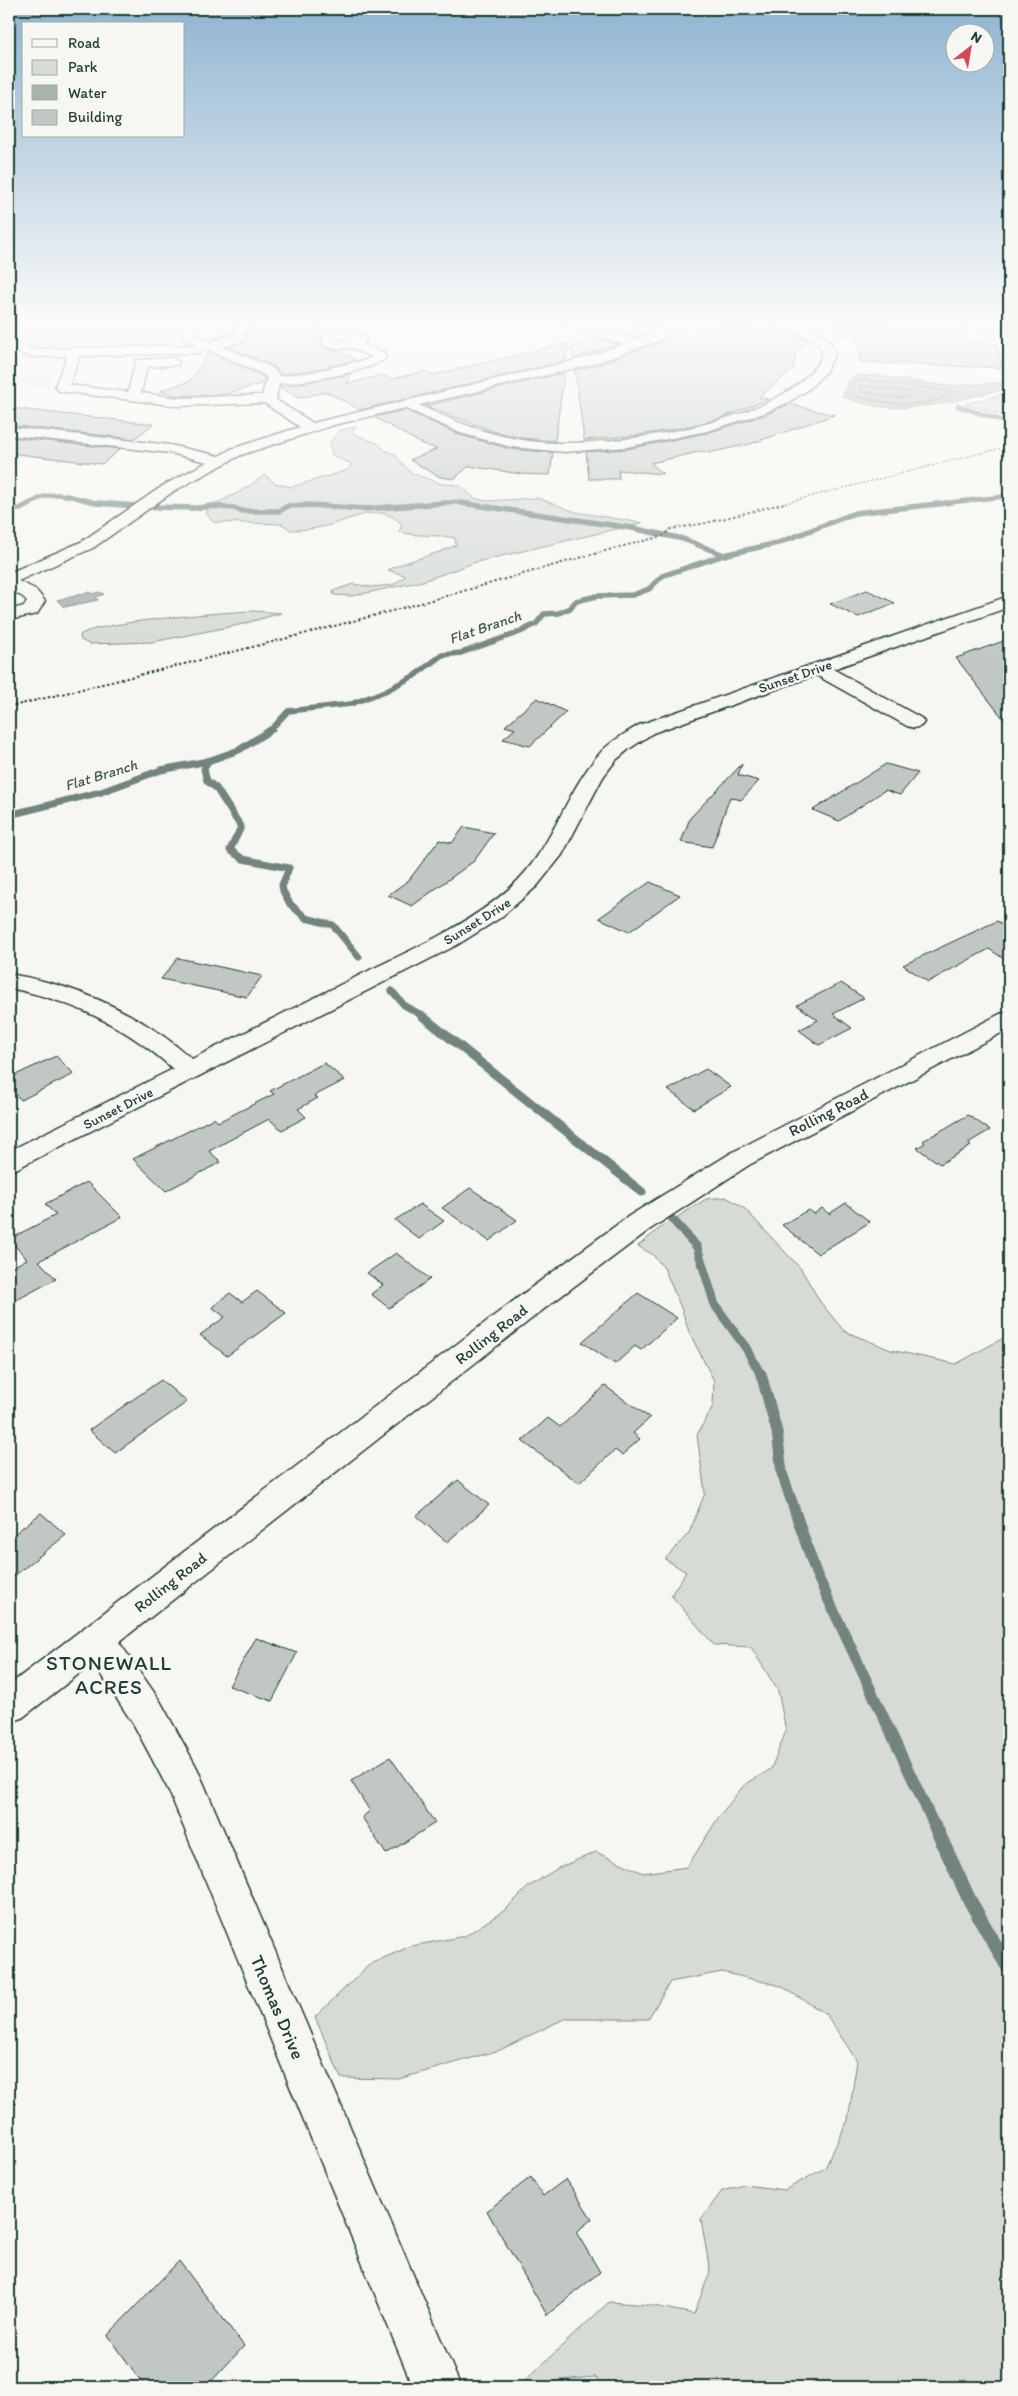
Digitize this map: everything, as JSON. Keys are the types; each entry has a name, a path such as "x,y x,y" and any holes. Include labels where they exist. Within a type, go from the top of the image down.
{"street":[{"path":"42,435 182,451 219,460"},
{"path":"9,581 70,553 120,523 169,488 219,460 286,435"},
{"path":"474,435 528,445 593,447 627,443 667,435"},
{"path":"9,581 28,593 36,601 31,610 9,615"},
{"name":"Sunset Drive","path":"9,1162 449,940 496,912 530,881 549,857 567,829 596,771 609,755 626,741 660,722 1009,601"},
{"path":"816,668 914,722"},
{"path":"9,981 37,985 70,995 109,1012 144,1032 170,1052 190,1072"},
{"name":"Rolling Road","path":"9,1706 526,1307 639,1223 691,1188 747,1155 1009,1019"},
{"name":"Thomas Drive","path":"96,1638 147,1713 184,1781 437,2387"}],"path":[{"path":"9,707 485,586 594,553 663,536 671,529 706,523 1009,446"}],"green space":[{"path":"336,435 356,435 379,444 384,450 394,454 411,473 442,484 459,485 474,498 487,501 538,498 575,512 642,523 476,562 423,581 352,596 334,595 333,591 353,584 371,587 393,585 406,576 388,570 456,545 455,538 399,532 402,525 394,518 376,513 366,514 322,527 291,530 282,524 213,522 206,513 212,504 246,488 265,475 274,483 292,487 348,470 352,464 332,455 330,442"},
{"path":"253,611 281,613 239,625 152,642 89,644 81,640 80,635 91,630 134,622"},
{"path":"726,1197 743,1207 801,1269 821,1303 844,1331 891,1350 956,1364 1009,1335 1009,2387 606,2387 595,2377 560,2380 531,2387 518,2387 609,2302 649,2305 694,2314 710,2272 701,2219 722,2191 744,2185 785,2190 825,2168 848,2120 857,2061 826,2014 781,1986 722,1972 670,1982 648,2019 564,2019 500,2050 399,2079 341,2078 315,2017 370,1964 411,1946 465,1936 505,1910 528,1887 558,1868 596,1852 643,1873 687,1867 718,1818 744,1785 771,1769 786,1731 778,1691 751,1647 714,1645 671,1595 686,1572 665,1559 689,1533 705,1493 697,1435 713,1406 714,1381 689,1332 664,1268 652,1254 638,1246 660,1228 706,1199"}],"water":[{"path":"90,592 92,594 99,592 104,594 96,597 98,600 64,607 57,600"}],"building":[{"path":"97,435 139,435 134,439"},
{"path":"406,435 460,435 510,449 553,453 550,475 521,474 469,466 454,479 440,477 410,460 437,449 422,444"},
{"path":"509,435 556,435 555,441"},
{"path":"583,435 641,435 640,435 584,440"},
{"path":"698,435 777,435 750,444 708,453 703,451 651,463 663,474 618,470 619,479 589,479 586,452 627,449"},
{"path":"9,437 120,449 102,464 9,453"},
{"path":"867,590 895,603 858,617 830,604"},
{"path":"1009,639 1009,726 956,658"},
{"path":"537,698 566,712 530,746 503,739 515,729 505,726"},
{"path":"742,764 738,775 759,781 741,800 730,797 712,847 681,842 690,818"},
{"path":"886,764 918,773 900,795 885,790 839,821 813,810"},
{"path":"464,827 494,833 474,861 412,906 388,895 409,880 439,840 452,843"},
{"path":"650,882 680,895 629,932 599,918"},
{"path":"997,921 1009,929 1009,962 989,949 928,982 903,965"},
{"path":"178,958 262,976 247,997 161,979"},
{"path":"841,983 864,998 833,1014 852,1028 819,1045 799,1030 818,1020 797,1005"},
{"path":"56,1056 74,1074 21,1100 9,1088 9,1078"},
{"path":"324,1063 345,1080 314,1096 318,1098 298,1109 306,1117 282,1130 269,1119 209,1151 221,1162 166,1191 133,1159 214,1118 218,1122 274,1094 270,1091"},
{"path":"706,1069 731,1087 694,1109 668,1090"},
{"path":"968,1115 990,1130 968,1143 971,1146 940,1164 917,1148 925,1143 923,1141"},
{"path":"87,1182 122,1217 39,1261 56,1279 9,1304 9,1269 27,1259 9,1239 56,1215 45,1204"},
{"path":"470,1188 517,1220 489,1241 442,1208"},
{"path":"846,1203 870,1222 818,1254 782,1225 808,1210 814,1214 822,1208 829,1214"},
{"path":"420,1204 444,1221 419,1239 395,1220"},
{"path":"396,1253 430,1279 389,1308 371,1294 383,1285 367,1273"},
{"path":"257,1291 286,1313 227,1356 200,1335 225,1317 212,1307 230,1293 242,1302"},
{"path":"638,1293 677,1318 641,1350 635,1346 615,1364 582,1342"},
{"path":"161,1380 187,1402 115,1453 89,1430"},
{"path":"605,1386 650,1418 633,1433 640,1439 622,1455 615,1450 579,1483 522,1441 548,1418 560,1427"},
{"path":"458,1480 489,1505 447,1542 416,1516"},
{"path":"41,1513 66,1535 9,1580 9,1538"},
{"path":"256,1638 297,1653 272,1701 229,1686"},
{"path":"390,1757 435,1823 386,1854 362,1817 370,1811 351,1781"},
{"path":"531,2177 543,2196 566,2179 592,2219 576,2232 600,2272 547,2315 487,2211"},
{"path":"179,2261 244,2346 206,2387 145,2387 108,2335"}],"waterway":[{"path":"30,504 49,495 66,495 100,503"},
{"name":"Flat Branch","path":"936,504 1009,496"},
{"path":"428,504 455,502 469,504"},
{"path":"9,510 20,509 31,503"},
{"path":"96,503 100,503"},
{"path":"100,503 151,507 199,508 211,506 234,508 241,511 279,511 288,506 310,505 364,509 444,503"},
{"path":"461,503 632,528 683,539 724,555"},
{"name":"Flat Branch","path":"724,555 778,543 855,513 947,503"},
{"name":"Flat Branch","path":"272,729 288,711 351,704 385,691 414,676 442,655 461,653 520,632 536,624 544,614 559,613 570,608 576,601 597,596 633,595 649,589 662,576 724,555"},
{"name":"Flat Branch","path":"208,761 239,750 272,729"},
{"name":"Flat Branch","path":"9,815 101,792 161,770 208,761"},
{"path":"208,761 204,769 207,781 216,788 241,827 230,850 243,859 289,868 282,885 290,904 306,918 333,925 359,957"},
{"path":"392,991 404,1005 423,1016"},
{"path":"421,1015 642,1192"},
{"path":"673,1220 697,1247 715,1305 746,1348 761,1375"},
{"path":"761,1374 777,1432 782,1473 816,1573 935,1827"},
{"path":"935,1826 969,1899 1009,1969"}],"district":[{"name":"STONEWALL ACRES","path":"109,1675"}]}
